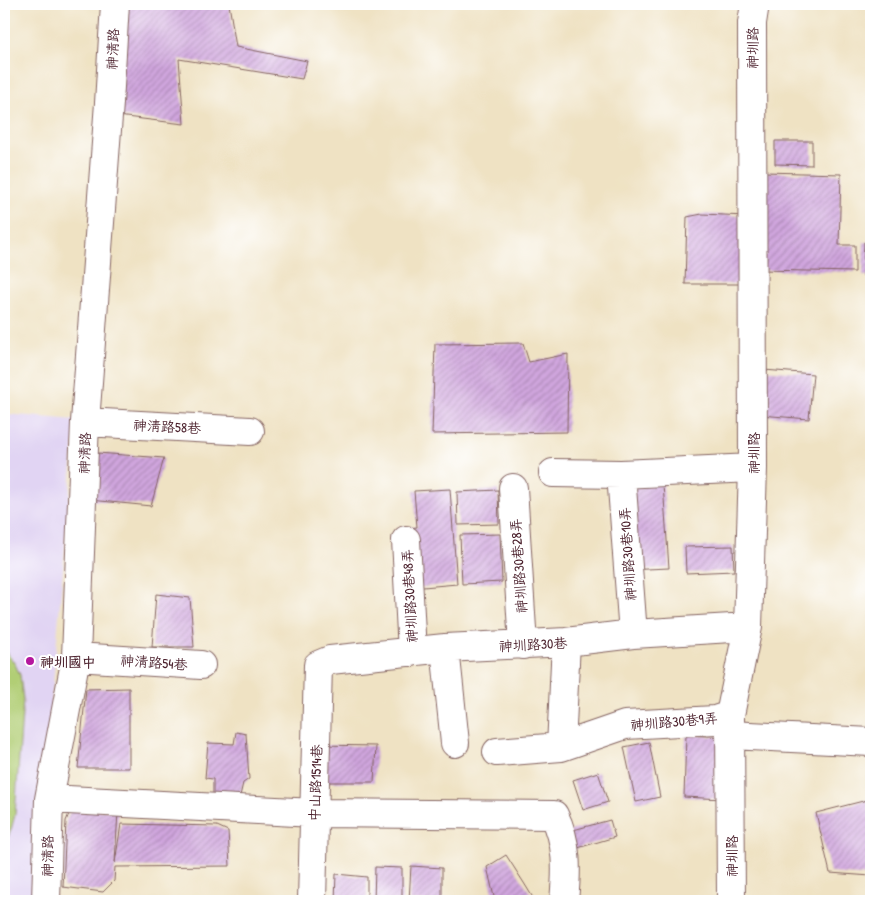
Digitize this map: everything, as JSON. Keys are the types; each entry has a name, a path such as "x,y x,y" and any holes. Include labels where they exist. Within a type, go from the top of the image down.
{"street":[{"name":"神清路","path":"46,901 49,799 76,657 85,422 110,95 115,4"},
{"name":"神圳路","path":"731,901 730,725 748,626 753,468 752,23 755,4"},
{"name":"神清路58巷","path":"85,422 250,431"},
{"path":"553,472 621,474 753,468"},
{"name":"神圳路30巷10弄","path":"621,474 633,634"},
{"name":"神圳路30巷28弄","path":"513,488 522,644"},
{"name":"神圳路30巷48弄","path":"406,540 412,652"},
{"name":"神圳路30巷","path":"318,665 330,660 445,648 566,642 633,634 748,626"},
{"path":"561,747 566,642"},
{"path":"445,648 455,743"},
{"name":"神清路54巷","path":"76,657 201,666"},
{"name":"中山路1514巷","path":"312,901 318,665"},
{"name":"神圳路30巷9弄","path":"497,752 561,747 625,725 715,720 730,725 871,742"},
{"path":"49,799 314,813 554,815 562,830 564,842 566,868 564,901"}],"shaded area":[{"name":"神圳國中","path":"4,414 76,420 34,901 4,901"}],"green space":[{"path":"4,649 15,664 20,675 23,699 15,815 4,846"}],"building":[{"path":"118,4 229,4 236,47 307,61 302,79 179,59 184,124 109,115"},
{"path":"775,141 812,141 812,165 775,164"},
{"path":"764,172 841,174 839,245 855,245 855,272 761,270"},
{"path":"702,214 746,216 743,284 685,284 687,217"},
{"path":"864,242 871,243 871,276 863,276"},
{"path":"523,343 529,362 568,354 567,432 432,434 435,344"},
{"path":"764,370 813,374 809,419 760,415"},
{"path":"84,452 164,458 151,506 79,499"},
{"path":"663,484 669,568 625,570 619,487"},
{"path":"450,489 457,584 412,588 408,528 417,527 414,491"},
{"path":"498,490 499,524 458,525 457,492"},
{"path":"500,534 502,582 462,584 460,535"},
{"path":"733,546 734,571 686,573 685,547"},
{"path":"156,594 190,598 194,647 152,647"},
{"path":"129,688 129,768 78,768 86,689"},
{"path":"236,732 246,734 249,779 243,783 240,796 213,794 213,779 205,778 208,743 234,744"},
{"path":"686,735 726,737 723,799 684,797"},
{"path":"649,742 660,797 636,802 624,747"},
{"path":"320,745 376,746 374,782 320,782"},
{"path":"598,772 608,802 583,810 573,780"},
{"path":"871,799 871,876 830,873 816,813"},
{"path":"71,809 118,811 115,863 121,824 217,826 228,831 230,866 115,867 114,881 103,892 63,887 66,821"},
{"path":"610,820 615,837 571,850 566,832"},
{"path":"506,855 535,901 495,901 487,867"},
{"path":"411,866 442,868 442,901 409,901"},
{"path":"375,867 402,868 402,901 374,901"},
{"path":"336,874 367,877 367,901 335,901"}],"place":[{"name":"神圳國中","path":"30,661"}]}
